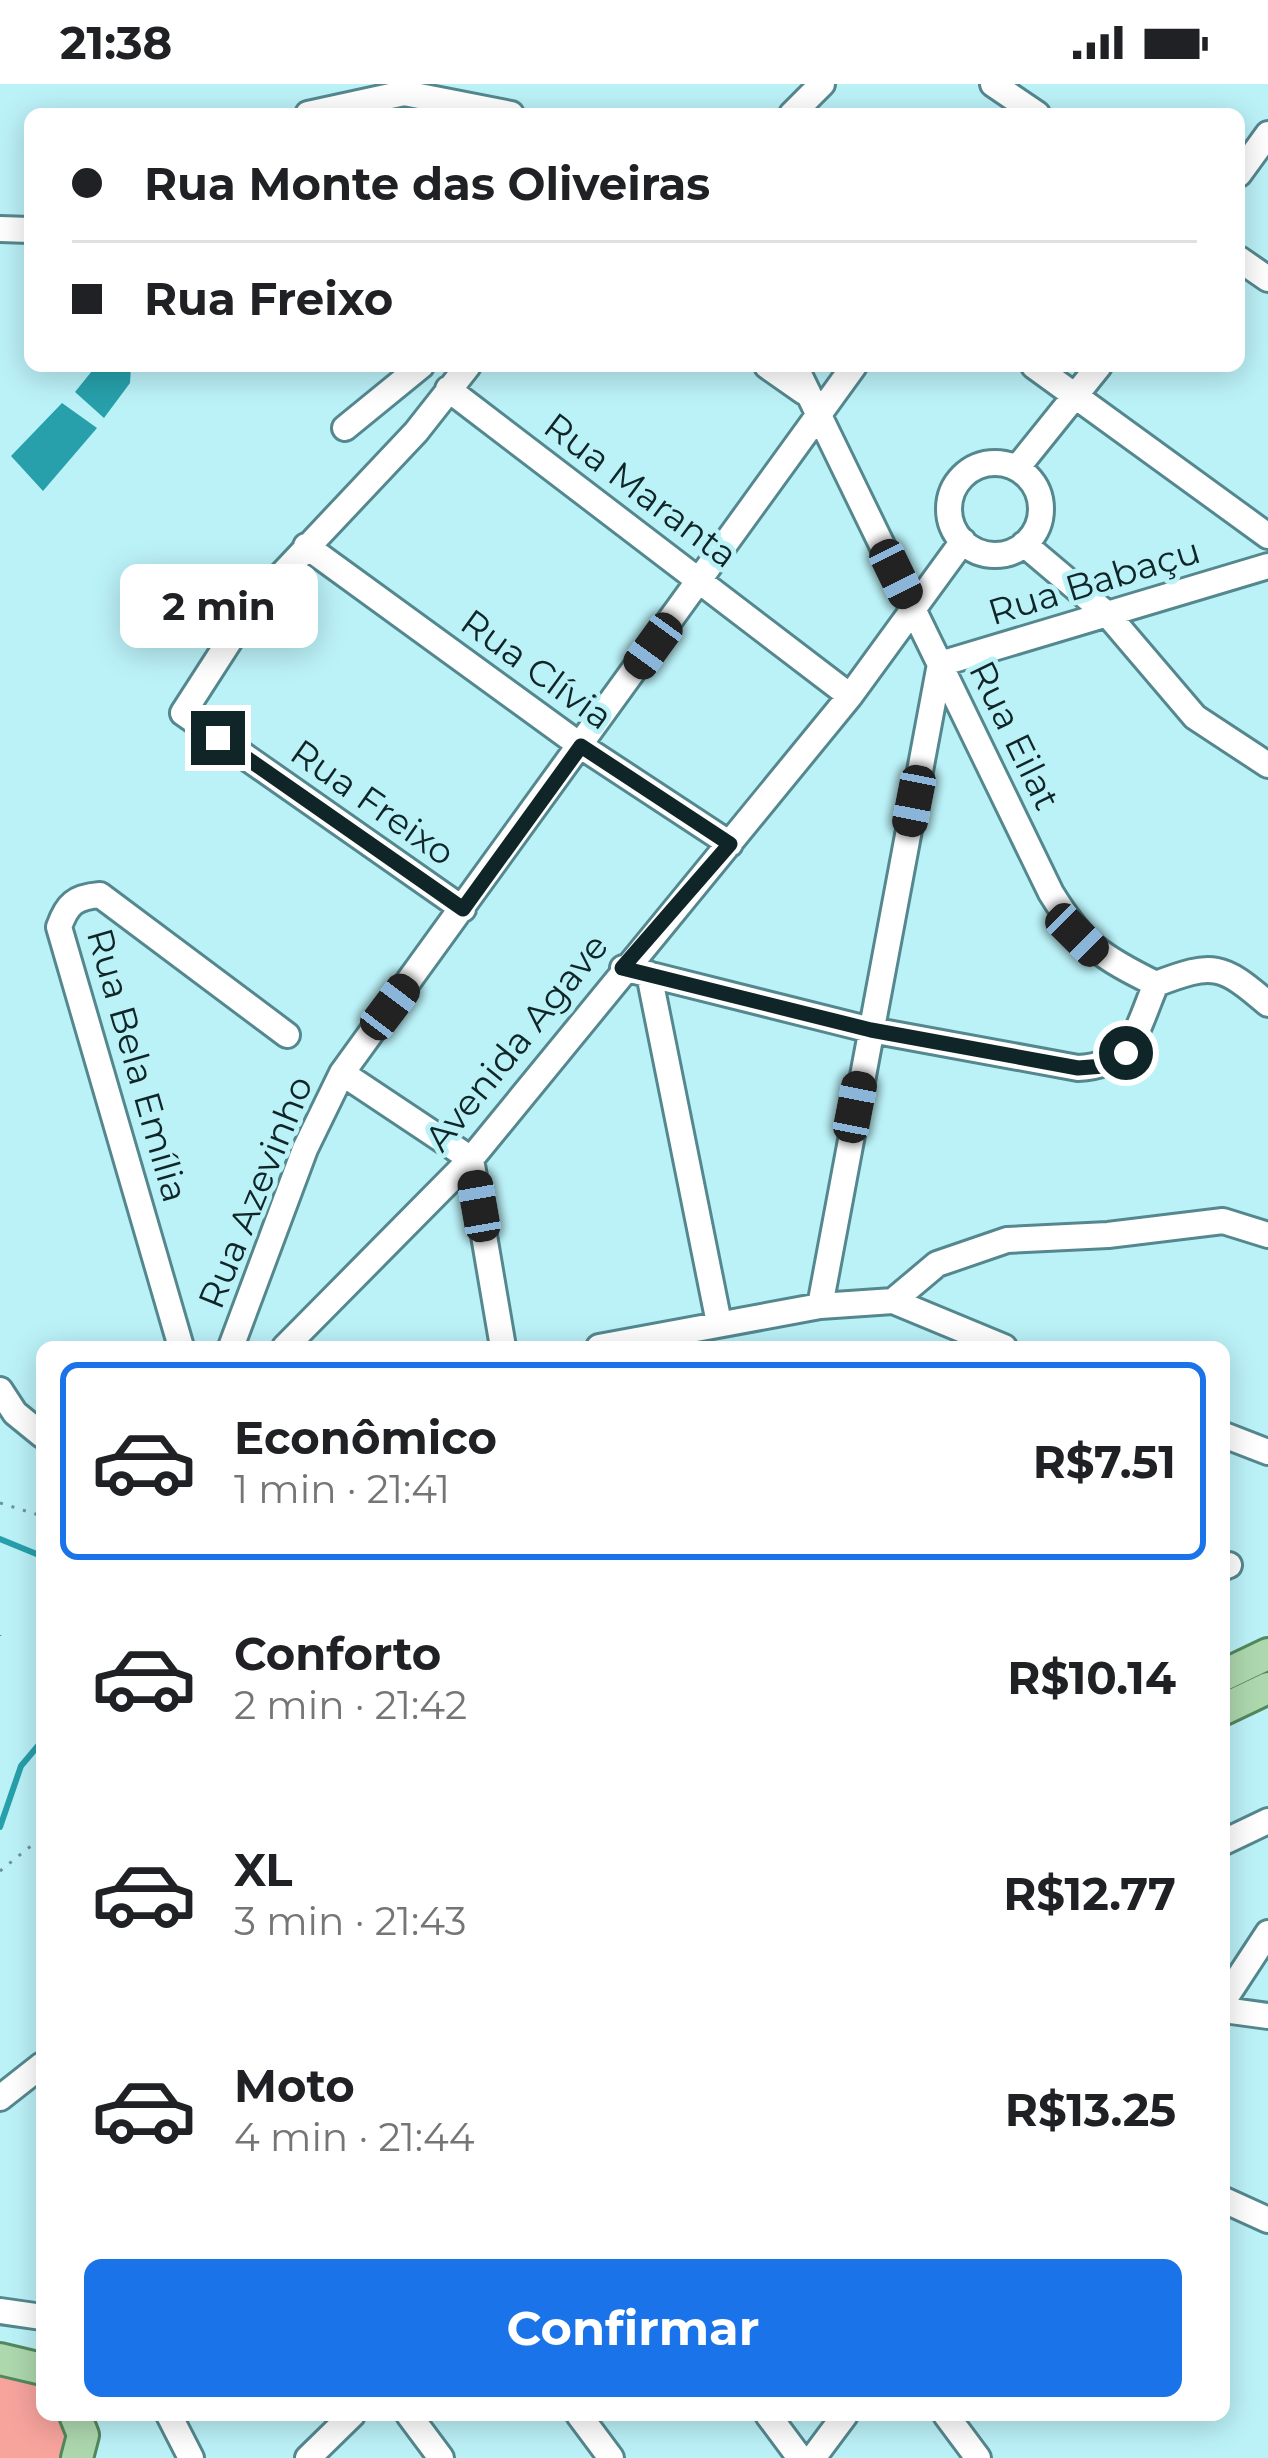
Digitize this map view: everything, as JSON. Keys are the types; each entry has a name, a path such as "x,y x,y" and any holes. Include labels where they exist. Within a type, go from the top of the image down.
{"main road":[{"path":"1230,1672 1268,1654"},
{"path":"1230,1706 1268,1688"},
{"path":"0,2360 36,2367"}],"street":[{"path":"798,108 822,84"},
{"path":"994,84 1028,108"},
{"path":"335,108 404,93 481,108"},
{"path":"1245,166 1268,134"},
{"path":"345,428 414,372"},
{"path":"306,546 403,447 463,372"},
{"path":"774,372 813,404"},
{"name":"Rua Eilat","path":"797,372 1077,935 1098,956 1156,984"},
{"name":"Rua Azevinho","path":"233,1341 305,1149 342,1073 701,580 813,404 848,372"},
{"path":"1042,372 1268,536"},
{"path":"1017,468 1094,372"},
{"name":"Rua Maranta","path":"448,388 850,696"},
{"path":"988,463 1017,468 1029,477 1041,504 1034,533 1024,544 999,554 963,541 950,517 950,502 963,476 988,463"},
{"name":"Avenida Agave","path":"291,1341 471,1160 622,968 850,696 915,614 963,541"},
{"path":"1024,544 1108,615 1195,717 1268,765"},
{"name":"Rua Freixo","path":"306,546 252,606 183,713 463,909"},
{"name":"Rua Clívia","path":"306,546 581,746 730,844"},
{"name":"Rua Babaçu","path":"940,664 1268,566"},
{"path":"820,1306 940,664"},
{"name":"Rua Bela Emília","path":"179,1341 58,927 66,908 80,896 100,895 287,1035"},
{"path":"622,968 871,1030 1078,1068 1104,1066 1126,1053 1156,984 1212,967 1234,976 1268,1004"},
{"path":"649,974 719,1323"},
{"path":"342,1073 471,1160 502,1341"},
{"path":"893,1301 937,1264 1007,1240 1108,1235 1222,1221 1268,1235"},
{"path":"629,1341 820,1306 893,1301 990,1341"},
{"path":"0,1390 36,1430"},
{"path":"1230,1437 1268,1452"},
{"path":"1230,1839 1268,1821"},
{"path":"1230,1991 1268,1933"},
{"path":"1230,2011 1268,2016"},
{"path":"0,2098 36,2070"},
{"path":"1230,2203 1268,2220"},
{"path":"0,2311 36,2316"},
{"path":"172,2421 191,2458"},
{"path":"308,2458 346,2421"},
{"path":"413,2421 440,2458"},
{"path":"583,2421 611,2458"},
{"path":"772,2421 800,2458"},
{"path":"813,2458 840,2421"},
{"path":"950,2421 978,2458"}],"path":[{"path":"0,1503 36,1514"},
{"path":"0,1871 36,1843"}],"shaded area":[{"path":"0,2367 36,2372 36,2421 72,2421 68,2458 0,2458"}],"water":[{"path":"91,372 131,372 130,383 104,418 75,392"},
{"path":"62,403 97,428 43,491 11,456"}],"waterway":[{"path":"0,1539 36,1554"},
{"path":"0,1827 21,1766 36,1748"}],"route":[{"path":"218,738 463,909 581,746 730,844 622,968 871,1030 1078,1068 1104,1066 1126,1053"}]}
